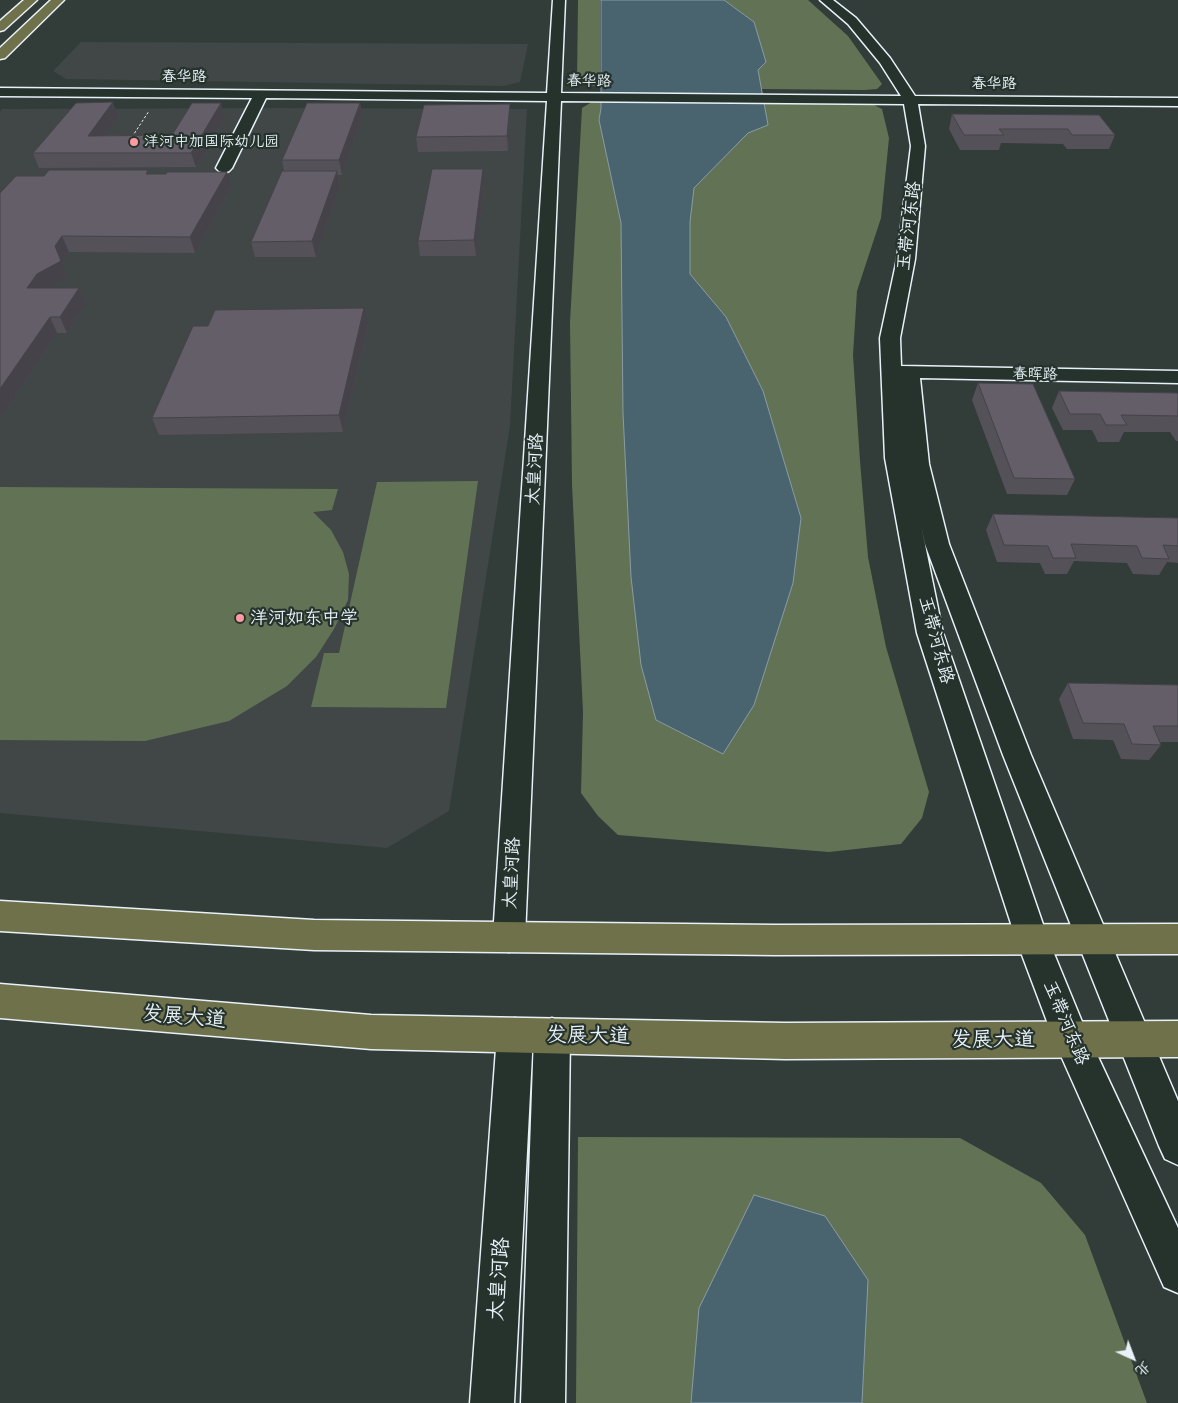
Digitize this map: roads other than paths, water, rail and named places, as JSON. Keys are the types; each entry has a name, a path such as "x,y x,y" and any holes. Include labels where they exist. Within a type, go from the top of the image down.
{"main road":[{"path":"0,27 30,0"},
{"path":"0,55 58,0"},
{"path":"0,916 314,935 776,940 1178,939"},
{"name":"发展大道","path":"0,1001 371,1032 785,1041 1178,1039"}],"street":[{"name":"太皇河路","path":"509,937 556,97 559,0"},
{"name":"玉带河东路","path":"826,0 852,21 917,99"},
{"name":"玉带河东路","path":"834,0 864,26 917,99 918,146 906,259 890,338 900,372 918,464 937,544 1017,755 1178,1146"},
{"name":"春华路","path":"0,92 1178,102"},
{"path":"224,168 261,94"},
{"name":"玉带河东路","path":"900,372 896,458 930,633 1032,939 1072,1040 1178,1273"},
{"name":"春晖路","path":"900,372 1178,376"},
{"name":"太皇河路","path":"492,1403 515,1035"},
{"path":"543,1403 552,1035"}],"water":[{"path":"601,0 724,0 754,22 766,62 758,70 768,125 748,133 694,188 690,222 690,274 726,317 763,391 801,518 793,583 754,705 723,754 656,720 641,665 631,577 623,413 621,223 599,120 601,108"},
{"path":"754,1195 825,1216 868,1280 862,1403 691,1403 699,1308"}],"place":[{"name":"洋河中加国际幼儿园","path":"134,142"},
{"name":"洋河如东中学","path":"240,618"}]}
